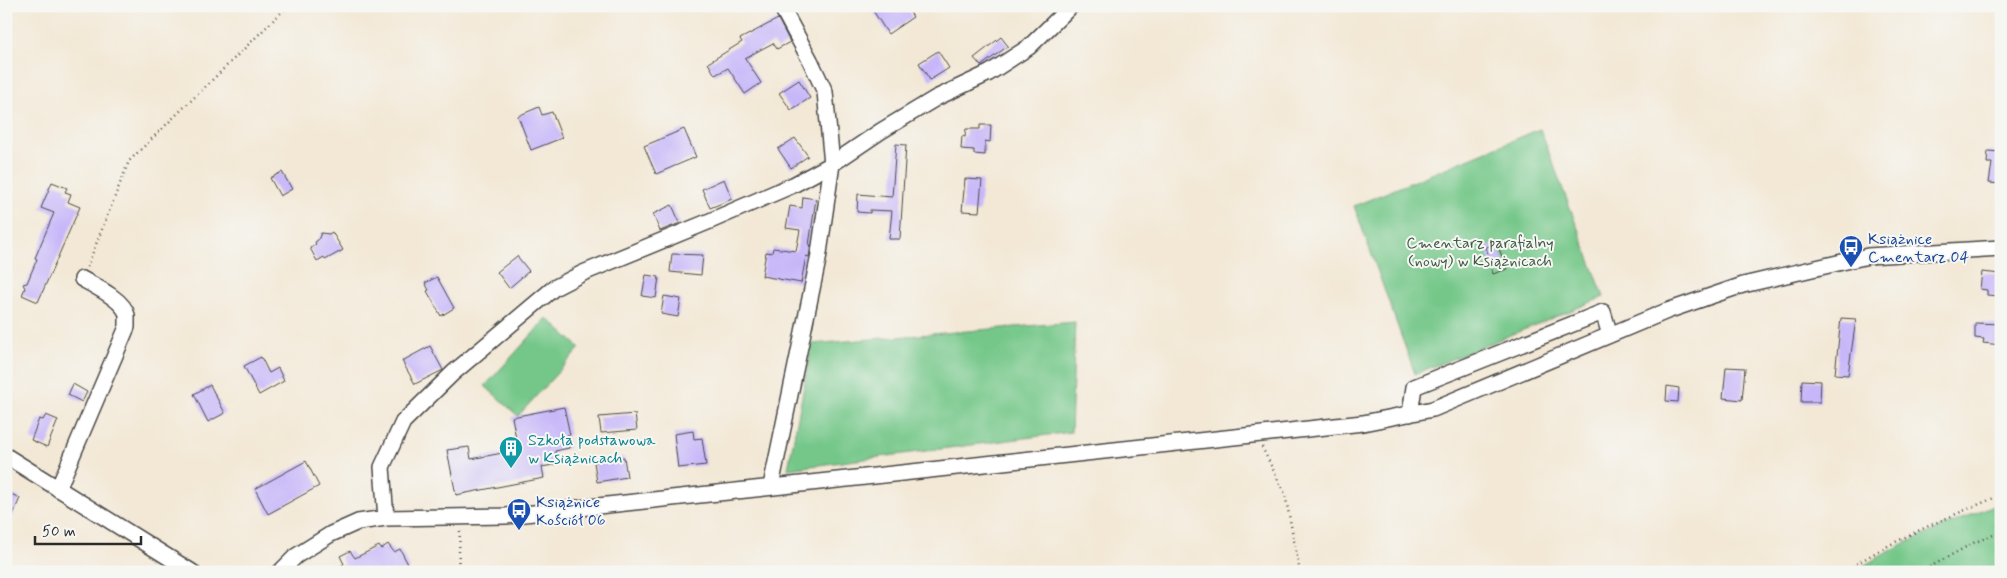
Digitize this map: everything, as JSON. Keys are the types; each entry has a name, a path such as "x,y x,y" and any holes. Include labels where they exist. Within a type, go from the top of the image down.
{"street":[{"path":"771,486 818,260 832,164 824,92 810,60 781,6"},
{"path":"386,518 382,467 403,422 453,373 554,288 583,272 794,185 832,164 889,126 936,98 989,73 1029,47 1072,6"},
{"path":"280,572 296,556 331,534 358,522 386,518 506,516 1363,423 1433,409 1667,311 1743,285 1877,255 2001,248"},
{"path":"58,489 126,328 127,314 120,304 108,294 82,279"},
{"path":"1410,414 1414,387 1603,312 1610,334"},
{"path":"6,456 192,572"}],"path":[{"path":"82,279 129,161 288,6"},
{"path":"1258,434 1262,449 1286,494 1300,572"},
{"path":"1844,572 1882,548 1923,528 2001,495"},
{"path":"458,572 460,518"},
{"path":"1921,572 1973,543 2001,532"}],"green space":[{"name":"Cmentarz parafialny (nowy) w Książnicach","path":"1540,129 1604,297 1415,374 1354,206"},
{"path":"547,318 580,348 518,416 485,386"},
{"path":"1075,322 1071,432 788,469 812,344"},
{"path":"2001,502 2001,572 1852,572 1901,545"}],"building":[{"path":"870,6 906,6 913,17 888,34"},
{"path":"778,19 790,42 777,49 773,43 745,58 761,83 745,94 728,68 715,75 708,63 742,42 740,39"},
{"path":"1001,37 1008,46 981,66 974,58"},
{"path":"938,51 949,68 930,80 919,63"},
{"path":"799,80 810,98 791,110 779,93"},
{"path":"539,107 542,115 552,112 562,138 531,150 518,116"},
{"path":"980,125 991,125 990,142 985,141 985,155 974,154 974,150 961,149 962,136 965,137 966,129 980,129"},
{"path":"684,129 696,157 656,174 644,146"},
{"path":"795,138 808,156 791,168 778,149"},
{"path":"896,144 906,145 900,239 889,239 892,211 870,210 870,213 857,212 858,194 892,197"},
{"path":"1988,151 2001,152 2001,184 1989,183 1992,163 1987,163"},
{"path":"282,172 292,189 280,196 270,178"},
{"path":"724,179 732,199 710,208 702,189"},
{"path":"965,179 982,180 979,212 962,211"},
{"path":"52,182 67,188 65,192 71,194 68,202 80,207 38,302 22,295 25,288 23,284 27,283 37,259 35,258 54,213 41,208"},
{"path":"803,197 816,199 809,257 806,256 801,283 762,276 766,252 772,253 773,248 796,251 800,230 786,228 790,206 802,208"},
{"path":"672,205 680,223 660,231 653,214"},
{"path":"332,232 343,250 325,260 324,257 317,261 310,248 316,244 315,242 321,233 329,234"},
{"path":"1497,244 1507,269 1493,274 1486,247"},
{"path":"672,254 703,255 701,275 670,272"},
{"path":"517,256 529,271 509,288 497,272"},
{"path":"1982,272 2001,274 1999,296 1987,295 1987,290 1980,289"},
{"path":"646,275 659,277 656,298 642,296"},
{"path":"437,277 454,308 441,316 427,291 429,290 425,283"},
{"path":"664,296 681,299 678,317 661,314"},
{"path":"1841,318 1856,319 1848,375 1835,374"},
{"path":"1975,323 2001,324 2001,345 1983,343 1984,339 1975,338"},
{"path":"430,346 443,370 415,384 402,361"},
{"path":"261,357 269,373 278,368 284,381 259,395 244,366"},
{"path":"1726,367 1745,368 1742,400 1723,398"},
{"path":"1802,380 1821,381 1820,402 1801,402"},
{"path":"73,384 87,392 82,402 68,395"},
{"path":"210,385 225,413 208,422 194,394"},
{"path":"1667,386 1679,388 1678,402 1666,401"},
{"path":"564,407 570,435 567,435 569,448 555,451 558,464 542,467 544,478 456,495 447,450 469,447 471,459 518,450 512,417"},
{"path":"635,414 637,430 601,433 599,417"},
{"path":"46,415 58,420 47,447 31,440 39,419 43,420"},
{"path":"693,431 694,439 702,438 706,465 678,468 674,434"},
{"path":"624,457 627,477 597,482 594,462"},
{"path":"306,461 319,486 268,514 255,489"},
{"path":"6,492 20,498 6,531"},
{"path":"388,544 394,552 400,549 410,568 404,572 331,572 344,564 340,556 350,551 355,558 379,546 381,549"}],"place":[{"name":"Książnice Cmentarz 04","path":"1851,268"},
{"name":"Szkoła podstawowa w Książnicach","path":"511,469"},
{"name":"Książnice Kościół 06","path":"519,531"}]}
